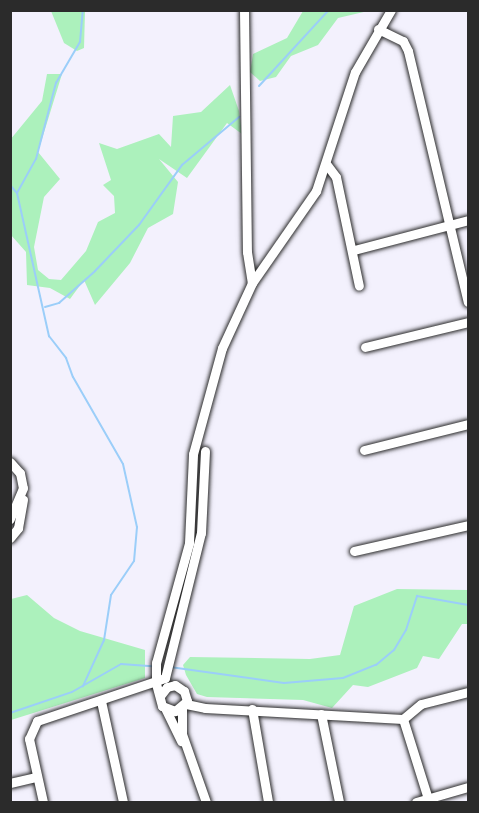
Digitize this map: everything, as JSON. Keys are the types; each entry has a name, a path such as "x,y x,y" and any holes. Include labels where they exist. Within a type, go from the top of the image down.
{"street":[{"path":"244,10 248,252 252,283"},
{"path":"206,802 182,734 184,691 160,675 157,661 189,543 190,479 197,432 225,338 252,283 316,190 327,165 355,72 391,10"},
{"path":"378,29 403,41 408,51 451,223 468,302"},
{"path":"327,165 336,177 354,250 359,286"},
{"path":"354,250 468,220"},
{"path":"365,347 468,322"},
{"path":"364,450 468,424"},
{"path":"187,749 165,708 156,684 172,649 201,533 205,451"},
{"path":"10,462 20,474 23,488 18,528 10,538"},
{"path":"10,519 23,488"},
{"path":"354,551 468,525"},
{"path":"157,661 172,649"},
{"path":"43,802 29,739 32,726 46,716 156,684"},
{"path":"160,696 167,687 175,685"},
{"path":"165,708 171,711 184,706 252,709 403,719 421,704 468,692"},
{"path":"101,701 123,802"},
{"path":"252,709 268,802"},
{"path":"321,714 339,802"},
{"path":"403,719 429,801"},
{"path":"10,783 36,777"},
{"path":"416,802 429,801 468,787"}],"green space":[{"path":"51,11 85,11 84,48 77,51 64,43"},
{"path":"303,11 368,11 338,18 318,45 291,56 276,77 260,81 250,72 253,54 287,38"},
{"path":"47,74 62,74 38,152 60,179 44,197 34,247 38,270 49,279 61,280 86,251 98,222 115,213 114,196 103,185 111,180 99,143 117,149 159,134 171,147 173,116 201,112 230,85 239,111 242,134 227,123 187,178 159,159 178,182 173,214 148,228 130,263 95,305 84,280 70,299 50,288 27,285 26,252 11,235 10,140 42,101"},
{"path":"397,589 468,590 468,624 462,624 439,659 423,656 417,668 368,687 353,685 332,708 303,700 207,697 197,694 186,675 183,665 190,657 310,659 340,655 354,606"},
{"path":"27,595 54,618 80,631 145,650 145,678 11,720 11,599"}],"waterway":[{"path":"17,193 36,159 56,83 80,42 83,10"},
{"path":"259,86 329,10"},
{"path":"45,307 59,303 95,271 139,225 182,165 239,117"},
{"path":"10,185 17,193 49,336 66,358 73,377 123,464 137,527 134,561 111,595 104,640 83,686"},
{"path":"170,667 284,683 343,678 376,665 394,650 406,630 417,596 468,605"},
{"path":"10,713 72,692 121,664 152,666"}]}
